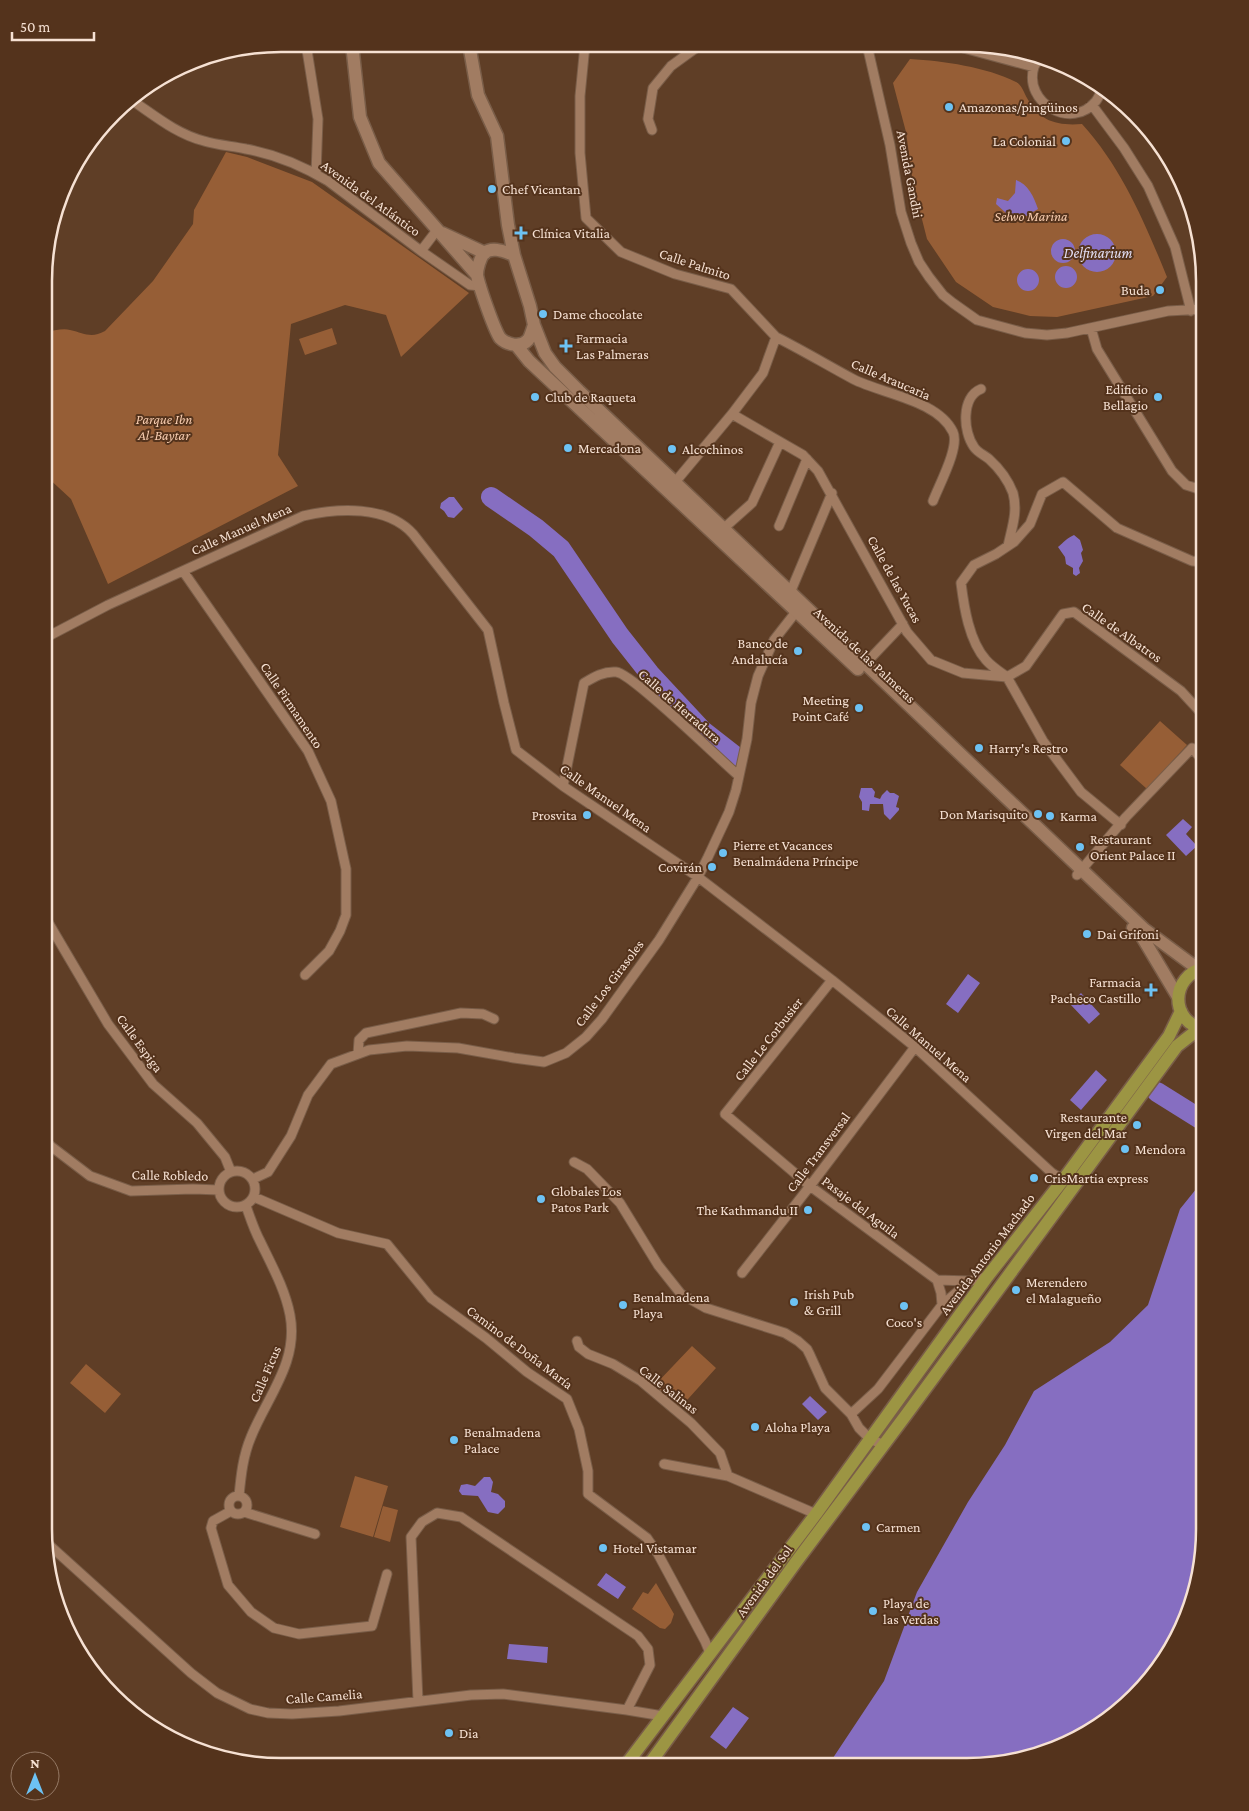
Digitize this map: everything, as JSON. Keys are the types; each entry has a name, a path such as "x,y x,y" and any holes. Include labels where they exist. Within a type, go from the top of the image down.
{"main road":[{"path":"1196,971 1190,974 1184,981 1178,997 1181,1011 1186,1018 1196,1024"},
{"name":"Avenida Antonio Machado","path":"816,1514 987,1277 1063,1180 1169,1036 1181,1011"},
{"name":"Avenida del Sol","path":"654,1758 1177,1046 1196,1032"},
{"name":"Avenida del Sol","path":"631,1758 816,1514"}],"street":[{"path":"307,52 318,119 316,174"},
{"path":"353,52 360,117 374,154 385,171 479,280"},
{"path":"437,230 491,251 514,255 508,225 498,136 478,95 470,52"},
{"name":"Calle Palmito","path":"584,52 580,96 580,153 586,218 621,252 675,274 731,289 776,337"},
{"path":"652,130 648,119 653,88 671,66 690,52"},
{"name":"Avenida Gandhi","path":"868,52 890,144 901,212 919,262 944,295 977,320 1024,334 1047,335 1168,311 1196,310"},
{"path":"982,53 1034,67"},
{"path":"1036,63 1032,84 1038,99 1052,110 1068,114 1082,112 1098,100 1100,95"},
{"name":"Avenida del Atlántico","path":"137,104 177,131 203,142 248,149 292,163 316,174 470,285 479,280"},
{"path":"1092,105 1124,148 1148,186 1175,247 1192,311"},
{"path":"479,280 480,260 491,251 508,225"},
{"path":"421,251 437,230"},
{"name":"Avenida de las Palmeras","path":"514,255 534,325 546,354 555,367 671,487 724,529 790,592 799,607 865,664 1080,872 1141,935 1178,997"},
{"name":"Avenida de las Palmeras","path":"479,280 498,334 504,341 517,346 529,361 671,487 1080,872 1144,929 1196,964"},
{"path":"517,346 528,340 534,325"},
{"path":"1090,328 1097,349 1172,471 1186,484 1196,488"},
{"path":"671,487 732,414 763,373 776,337"},
{"name":"Calle Araucaria","path":"776,337 855,380 922,404 941,417 953,433 954,450 933,501"},
{"path":"980,389 969,399 965,415 966,423 974,448 998,467 1012,493 1015,517 1008,546"},
{"name":"Calle de las Yucas","path":"732,414 803,455 818,471 832,493 907,632 931,660 963,672 1007,677"},
{"path":"724,529 752,503 780,442"},
{"path":"779,526 807,460"},
{"path":"1124,821 1081,792 1043,741 1007,677 986,660 976,646 965,611 961,583 974,565 1008,546 1030,524 1042,494 1063,482 1117,528 1196,561"},
{"path":"790,592 832,493"},
{"name":"Calle Manuel Mena","path":"52,634 108,605 303,516 363,511 393,518 408,528 488,630 516,750 563,786 698,877 832,980 915,1047 1052,1173 1063,1180"},
{"name":"Calle Firmamento","path":"183,571 308,750 331,801 346,869 346,915 329,951 305,975"},
{"name":"Calle Los Girasoles","path":"253,1179 268,1172 291,1136 308,1094 331,1064 369,1050 407,1046 458,1048 544,1062 566,1053 586,1037 602,1019 659,940 698,877 729,812 739,776 751,703 758,676 774,640 799,607"},
{"name":"Calle de Albatros","path":"1007,677 1026,666 1063,614 1074,612 1181,691 1196,707"},
{"path":"865,664 903,624"},
{"name":"Calle de Herradura","path":"563,786 584,683 599,674 618,672 637,684 739,776"},
{"path":"1080,872 1124,821 1192,748 1196,753"},
{"name":"Calle Espiga","path":"52,929 108,1024 153,1084 197,1123 225,1157 231,1172"},
{"name":"Calle Le Corbusier","path":"725,1114 832,980"},
{"path":"358,1054 359,1040 366,1033 461,1013 483,1014 494,1019"},
{"name":"Calle Transversal","path":"742,1273 915,1047"},
{"name":"Pasaje del Aguila","path":"725,1114 810,1186 937,1280"},
{"name":"Calle Robledo","path":"52,1147 90,1176 131,1191 219,1190"},
{"path":"574,1162 587,1169 620,1204 658,1265 681,1294 706,1308 785,1333 798,1341 810,1355 825,1388 851,1414 859,1428 870,1439 884,1444"},
{"path":"242,1171 249,1174 253,1179 256,1190 254,1197 246,1206 230,1206 221,1198 219,1190 221,1181 231,1172 242,1171"},
{"name":"Camino de Doña María","path":"254,1197 338,1233 387,1244 431,1298 486,1338 527,1372 567,1399 578,1429 588,1470 588,1494 647,1538 658,1554 710,1653"},
{"name":"Calle Ficus","path":"239,1496 242,1462 251,1436 278,1385 292,1348 290,1316 279,1279 259,1240 246,1206"},
{"path":"942,1305 937,1280 970,1281 987,1277"},
{"path":"851,1414 878,1388 942,1305 970,1281"},
{"name":"Calle Salinas","path":"577,1341 579,1347 588,1354 613,1364 641,1381 691,1423 720,1453 728,1476"},
{"path":"664,1464 728,1476 816,1514"},
{"name":"Calle Ficus","path":"231,1511 229,1502 239,1496"},
{"name":"Calle Ficus","path":"239,1496 247,1504 244,1512"},
{"path":"315,1534 244,1512 236,1514 231,1511 212,1522 211,1528 213,1540 228,1585 251,1612 274,1628 299,1634 372,1626 387,1574"},
{"path":"418,1701 411,1537 422,1522 437,1513 461,1517 638,1636 648,1649 650,1665 627,1710"},
{"name":"Calle Camelia","path":"53,1549 190,1673 217,1693 250,1709 268,1713 292,1714 503,1694 662,1716"}],"green space":[{"name":"Selwo Marina","path":"910,59 937,61 992,72 1020,85 1032,106 1043,117 1057,123 1082,124 1121,178 1141,216 1159,257 1167,277 1153,296 1057,317 1030,316 993,307 956,282 927,239 913,184 906,132 893,83"},
{"name":"Parque Ibn Al-Baytar","path":"226,152 247,157 312,182 469,293 401,357 386,315 345,305 291,324 278,455 298,486 108,584 71,499 52,481 52,331 67,329 91,335 105,331 153,281 193,224 194,210"},
{"path":"1157,152 1173,180 1181,199"},
{"path":"332,328 337,344 305,355 299,339"},
{"path":"1160,721 1187,745 1147,789 1120,765"},
{"path":"692,1346 716,1368 679,1409 654,1386"},
{"path":"86,1364 121,1394 105,1413 70,1383"},
{"path":"355,1476 388,1486 373,1537 340,1527"},
{"path":"383,1506 398,1510 390,1542 374,1537"},
{"path":"656,1583 674,1614 671,1623 665,1629 660,1628 632,1609 643,1592 648,1594"}],"water":[{"path":"1016,180 1027,188 1038,209 1016,222 996,204 997,198 1008,201 1015,193"},
{"name":"Delfinarium","path":"1097,234 1110,240 1116,253 1110,266 1097,272 1084,266 1078,253 1084,240"},
{"name":"Delfinarium","path":"1063,239 1071,243 1075,251 1071,259 1063,263 1055,259 1051,251 1055,243"},
{"name":"Delfinarium","path":"1066,266 1074,269 1077,277 1074,285 1066,288 1058,285 1055,277 1058,269"},
{"name":"Delfinarium","path":"1028,269 1036,272 1039,280 1036,288 1028,291 1020,288 1017,280 1020,272"},
{"path":"449,497 454,497 463,509 454,518 448,517 440,508 441,503"},
{"path":"1074,535 1080,540 1083,550 1081,553 1083,561 1079,568 1080,573 1076,576 1073,574 1073,568 1066,564 1065,557 1058,547"},
{"path":"861,788 872,788 875,792 874,797 880,799 887,790 890,793 894,793 899,796 896,807 899,810 890,820 884,814 883,804 870,804 869,811 862,810 862,802 859,797"},
{"path":"1183,819 1192,827 1186,834 1196,847 1186,856 1166,835"},
{"path":"968,974 980,983 958,1013 946,1004"},
{"path":"1081,993 1100,1014 1089,1024 1070,1004"},
{"path":"1096,1070 1107,1080 1081,1110 1070,1100"},
{"path":"1196,1189 1196,1545 1189,1589 1173,1631 1158,1657 1140,1681 1119,1702 1095,1720 1069,1735 1027,1751 983,1758 833,1758 884,1681 917,1592 968,1502 1005,1445 1034,1391 1110,1342 1148,1305 1180,1209"},
{"path":"810,1396 827,1412 818,1420 802,1404"},
{"path":"484,1477 490,1477 493,1482 491,1492 498,1494 505,1501 505,1507 498,1514 488,1512 478,1496 462,1495 459,1491 461,1485 475,1486"},
{"path":"606,1573 626,1587 618,1599 597,1585"},
{"path":"509,1644 548,1647 547,1663 507,1659"},
{"path":"733,1707 749,1718 726,1749 710,1737"}],"waterway":[{"path":"491,497 536,528 561,549 620,636 650,674 703,731 735,756"},
{"path":"1157,1092 1196,1116"}],"place":[{"name":"Amazonas/pingüinos","path":"949,107"},
{"name":"La Colonial","path":"1066,141"},
{"name":"Chef Vicantan","path":"492,189"},
{"name":"Clínica Vitalia","path":"521,233"},
{"name":"Buda","path":"1160,290"},
{"name":"Dame chocolate","path":"543,314"},
{"name":"Farmacia Las Palmeras","path":"566,346"},
{"name":"Club de Raqueta","path":"535,397"},
{"name":"Edificio Bellagio","path":"1158,397"},
{"name":"Mercadona","path":"568,448"},
{"name":"Alcochinos","path":"672,449"},
{"name":"Banco de Andalucía","path":"798,651"},
{"name":"Meeting Point Café","path":"859,708"},
{"name":"Harry's Restro","path":"979,748"},
{"name":"Don Marisquito","path":"1038,814"},
{"name":"Prosvita","path":"587,815"},
{"name":"Karma","path":"1050,816"},
{"name":"Restaurant Orient Palace II","path":"1080,847"},
{"name":"Pierre et Vacances Benalmádena Príncipe","path":"723,853"},
{"name":"Covirán","path":"712,867"},
{"name":"Dai Grifoni","path":"1087,934"},
{"name":"Farmacia Pacheco Castillo","path":"1151,990"},
{"name":"Restaurante Virgen del Mar","path":"1137,1125"},
{"name":"Mendora","path":"1125,1149"},
{"name":"CrisMartia express","path":"1034,1178"},
{"name":"Globales Los Patos Park","path":"541,1199"},
{"name":"The Kathmandu II","path":"808,1210"},
{"name":"Merendero el Malagueño","path":"1016,1290"},
{"name":"Irish Pub & Grill","path":"794,1302"},
{"name":"Benalmadena Playa","path":"623,1305"},
{"name":"Coco's","path":"904,1306"},
{"name":"Aloha Playa","path":"755,1427"},
{"name":"Benalmadena Palace","path":"454,1440"},
{"name":"Carmen","path":"866,1527"},
{"name":"Hotel Vistamar","path":"603,1548"},
{"name":"Playa de las Verdas","path":"873,1611"},
{"name":"Dia","path":"449,1733"}]}
